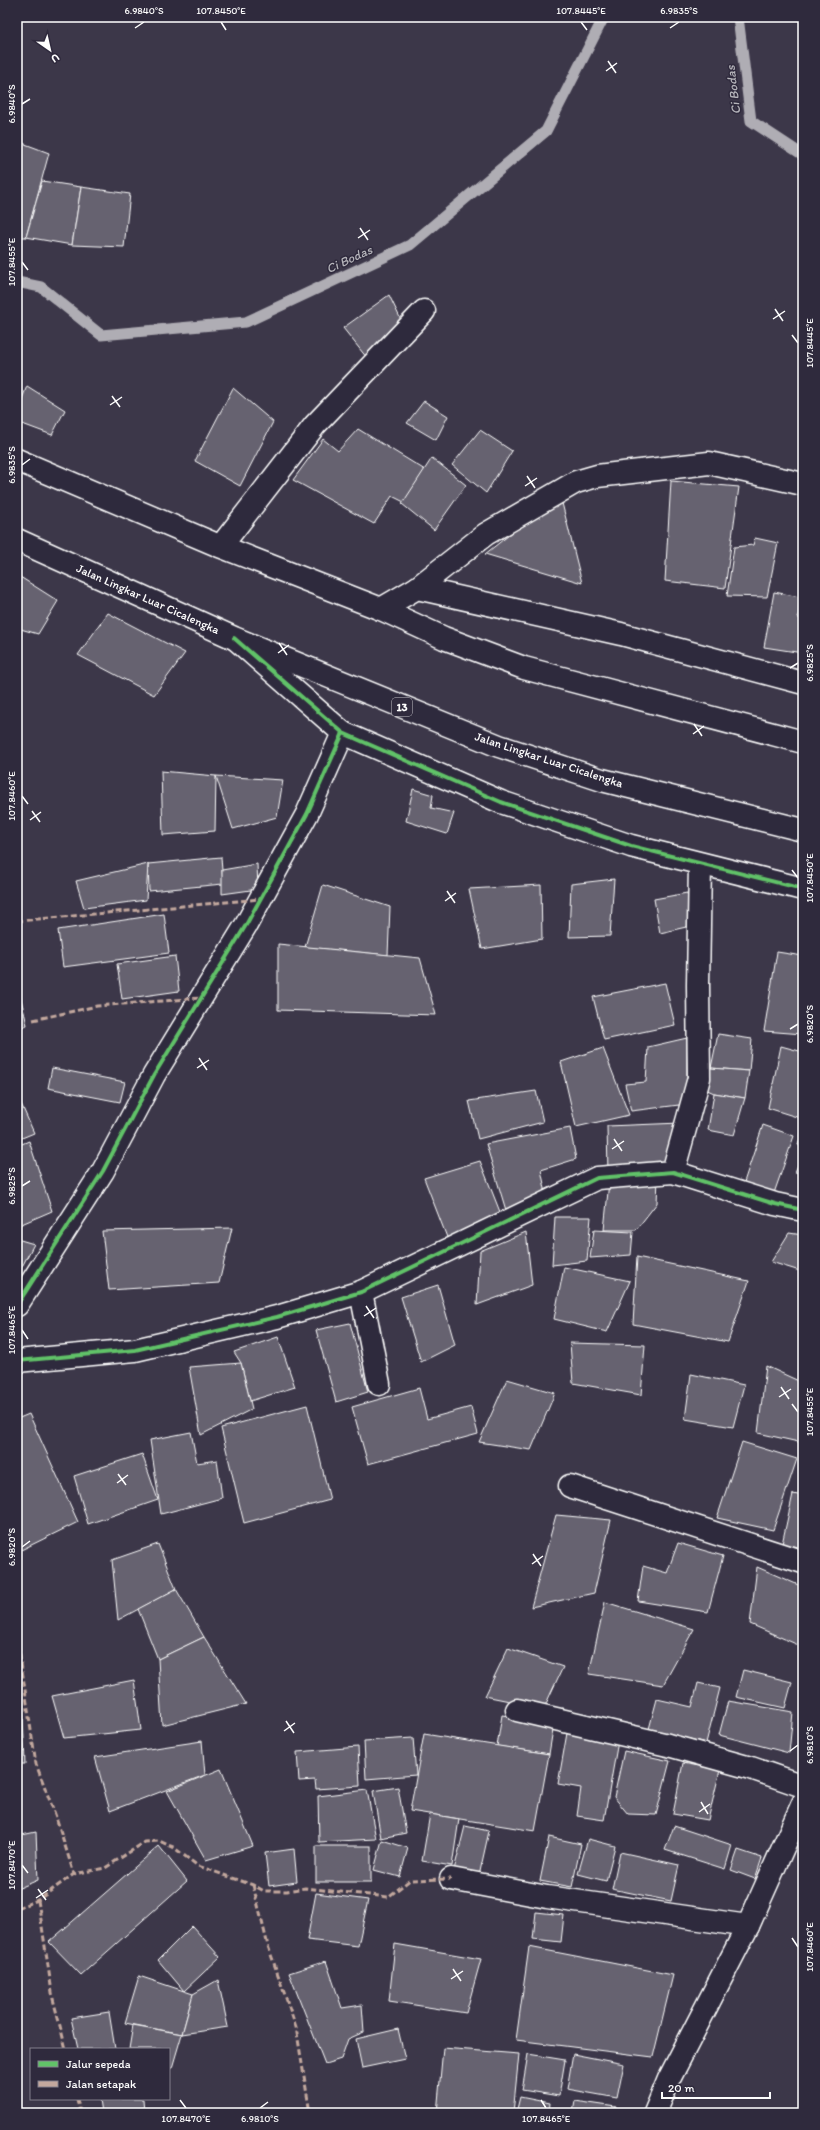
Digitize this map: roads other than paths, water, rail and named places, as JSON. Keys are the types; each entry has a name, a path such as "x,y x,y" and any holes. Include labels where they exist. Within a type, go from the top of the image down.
{"main road":[{"path":"221,546 315,425 424,311"},
{"path":"22,462 221,546 381,609 444,638 524,668 803,742"},
{"path":"381,609 418,588 486,534 576,482 597,476 709,462 803,484"},
{"name":"Jalan Lingkar Luar Cicalengka","path":"17,540 234,638 499,746 602,780 803,830"},
{"path":"418,588 621,634 803,684"},
{"path":"234,638 343,733 502,802 631,846 803,889"},
{"path":"17,1305 103,1171 154,1076 246,925 307,814 343,733"},
{"path":"673,1172 699,1078 698,985 700,864"},
{"path":"17,1361 135,1350 277,1316 361,1292 597,1178 673,1172 775,1204 803,1210"},
{"path":"361,1292 380,1384"},
{"path":"570,1486 803,1562"},
{"path":"517,1710 668,1745 751,1768 803,1786"},
{"path":"655,2113 669,2079 748,1926 803,1803"},
{"path":"452,1878 547,1897 748,1926"}],"waterway":[{"name":"Ci Bodas","path":"17,282 41,287 101,335 246,322 410,245 546,131 604,17"},
{"name":"Ci Bodas","path":"738,17 751,121 803,155"}]}
